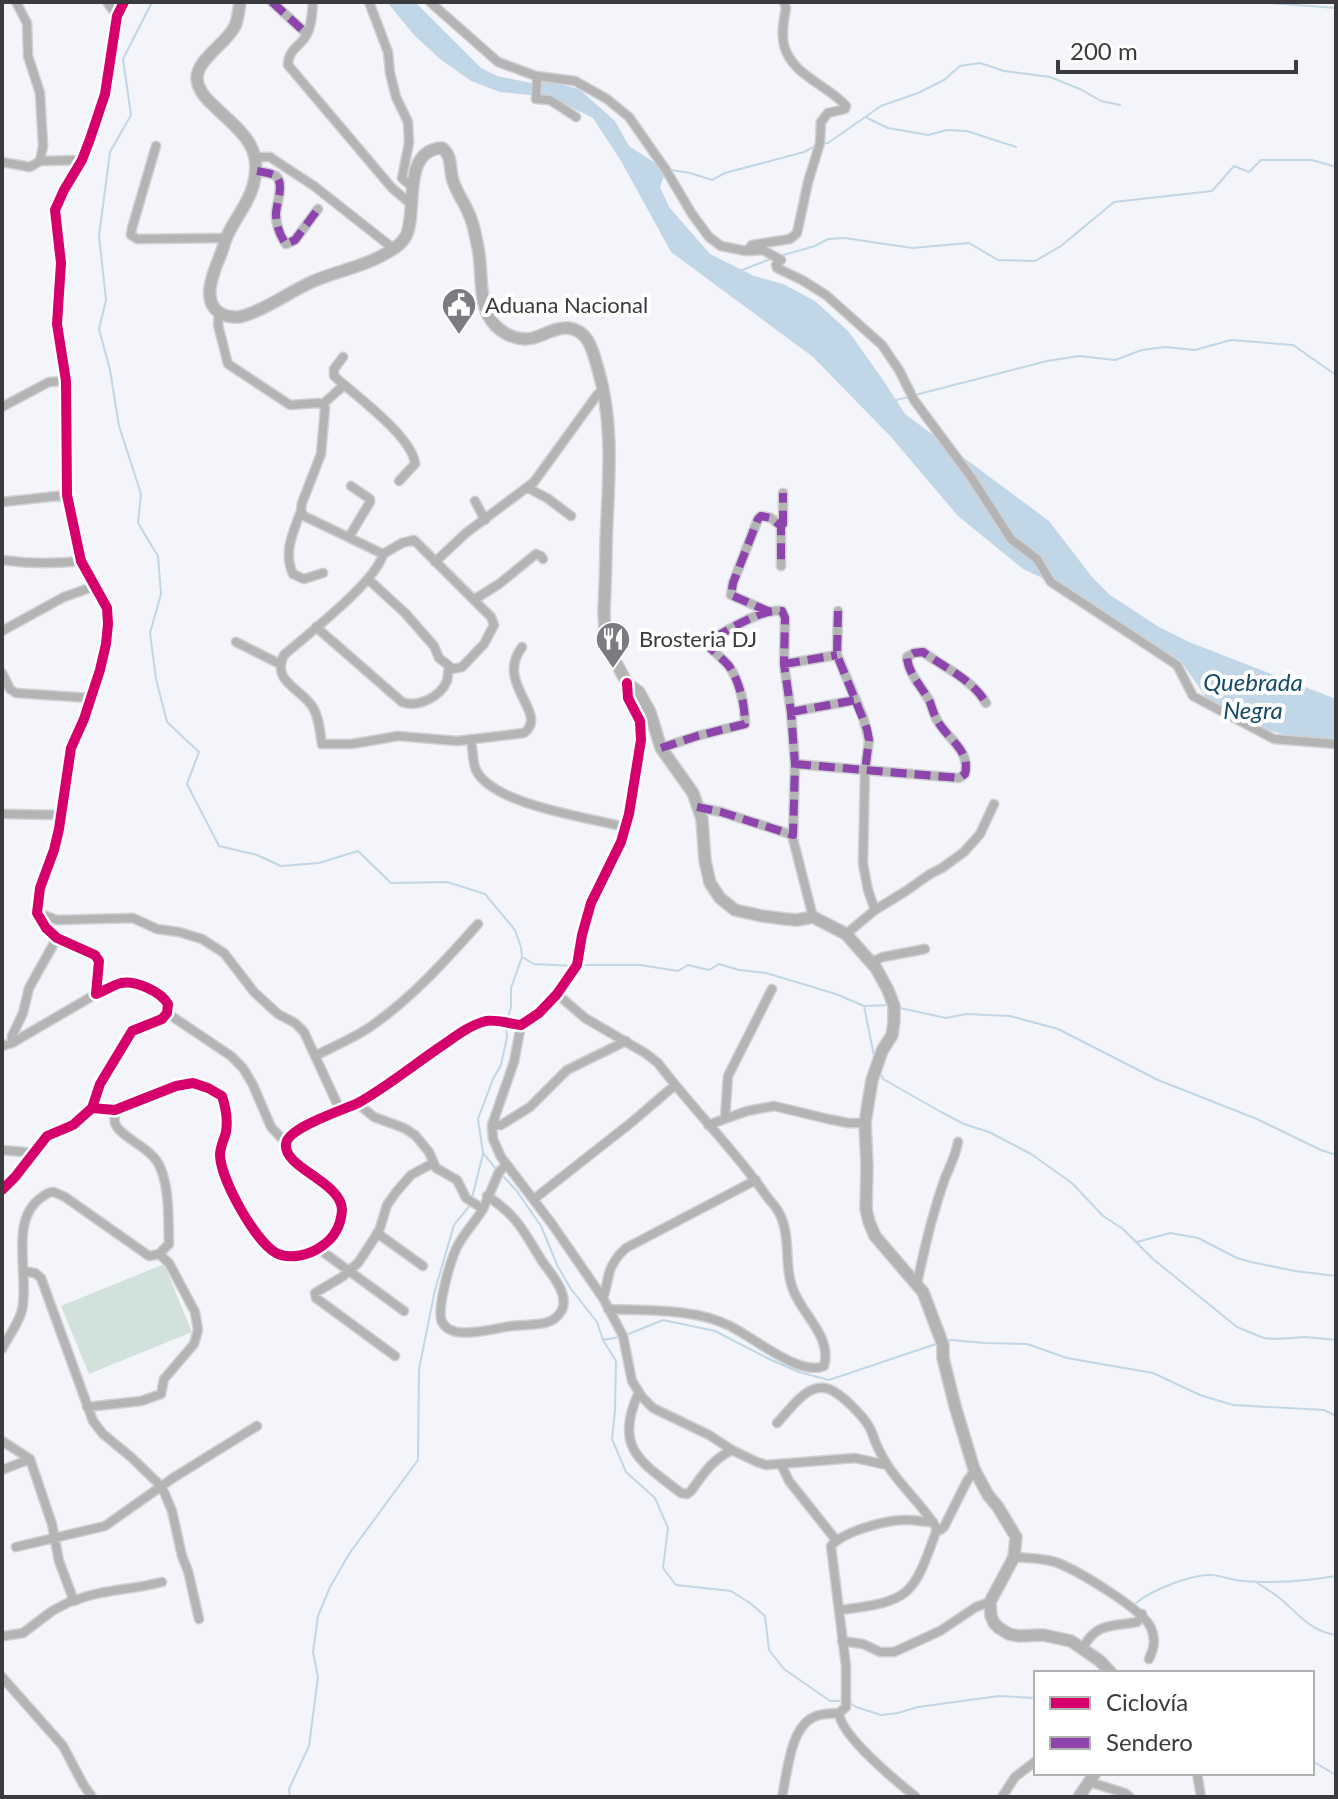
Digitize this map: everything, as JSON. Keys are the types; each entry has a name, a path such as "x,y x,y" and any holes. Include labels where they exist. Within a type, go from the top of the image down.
{"main road":[{"path":"240,2 236,24 201,66 197,80 200,91 243,135 257,157 253,189 226,238 211,280 212,303 219,313 234,318 246,315 314,281 379,258 394,249 406,236 415,171 421,157 435,148 442,148 447,152 455,184 471,219 478,246 483,299 494,325 512,336 525,339 566,328 577,330 590,342 604,389 610,456 605,633 609,650 627,683 639,692 650,712 661,748 693,793 702,819 707,872 720,898 735,910 797,920 813,917 846,934 871,962 888,990 894,1006 892,1035 882,1051 872,1080 865,1123 866,1209 875,1236 923,1292 943,1345 943,1358 955,1406 975,1471 1016,1537 1014,1557 990,1602 989,1610 994,1623 1009,1634 1043,1635 1071,1641 1109,1671"},
{"path":"1079,1797 1092,1777"}],"street":[{"path":"16,2 27,23 28,56 40,93 43,146 40,161"},
{"path":"107,2 117,16"},
{"path":"96,994 99,961 95,955 57,938 37,913 40,888 54,850 62,815 71,748 90,698 106,644 108,624 107,608 81,561 67,495 66,381 57,324 61,263 55,210 82,160 105,94 117,16 124,2"},
{"path":"272,2 307,34"},
{"path":"313,2 307,34 289,56 288,65 392,188 412,205"},
{"path":"369,2 388,52 396,97 408,122 409,143 402,178 412,187"},
{"path":"430,2 498,62 536,78 575,81 607,99 629,117 709,237 721,246 746,251 763,250 781,260 777,268 826,295 882,345 914,400 971,477 1011,539 1037,559 1051,582 1177,665 1193,696 1274,739 1336,744"},
{"path":"746,251 752,245 790,239 797,233 820,143 821,122 828,113 845,109 846,106 839,97 799,70 788,57 783,44 784,2"},
{"path":"536,78 536,99 550,100 576,117"},
{"path":"156,146 131,235 137,239 226,238"},
{"path":"257,157 270,157 286,167 394,249"},
{"path":"2,163 30,167 40,161 82,160"},
{"path":"257,171 275,176 278,180 276,218 286,244 295,240 318,209"},
{"path":"219,313 218,325 228,364 290,405 323,404"},
{"path":"343,357 334,374 402,437 415,460 415,464 399,481"},
{"path":"2,407 49,382 66,381"},
{"path":"323,404 344,385"},
{"path":"435,562 457,541 528,488 604,389"},
{"path":"323,404 321,454 290,541 288,563 293,574 304,579 323,573"},
{"path":"349,537 370,502 351,486"},
{"path":"528,488 571,516"},
{"path":"781,566 783,493"},
{"path":"2,502 67,495"},
{"path":"475,501 485,520"},
{"path":"301,511 304,516 383,554"},
{"path":"770,612 731,595 758,519 766,516 781,526"},
{"path":"369,580 405,613 434,646 439,658 456,670 484,644 494,625 475,599 414,540 383,554 369,580 284,655 280,664 286,682 314,708 322,744 352,744 398,736 457,741 524,733 531,726 529,710 513,676 514,661 522,647"},
{"path":"475,599 536,554 543,559"},
{"path":"2,560 25,564 81,561"},
{"path":"2,631 64,597 95,586"},
{"path":"661,748 745,724 745,712 733,674 705,643 757,616 780,610 784,614 784,664 795,764 793,835 813,917"},
{"path":"838,611 837,655 869,740 865,771 863,864 875,910"},
{"path":"316,627 402,702 411,705 423,703 438,691 447,681 449,667"},
{"path":"236,642 280,664"},
{"path":"795,764 959,778 965,774 965,756 936,720 929,700 907,665 907,657 914,653 923,652 972,684 986,703"},
{"path":"784,664 837,655"},
{"path":"2,673 10,689 16,693 90,698"},
{"path":"286,1143 301,1128 357,1103 467,1029 488,1020 521,1025 539,1013 557,994 577,965 591,903 621,842 629,814 641,740 640,721 628,698 627,683"},
{"path":"791,712 856,700"},
{"path":"471,739 475,768 496,790 534,805 624,827"},
{"path":"846,934 875,910 964,852 980,834 994,804"},
{"path":"697,807 793,835"},
{"path":"2,814 62,815"},
{"path":"37,913 57,920 133,918 157,929 202,939 224,953 254,992 304,1032 340,1110"},
{"path":"315,1056 368,1028 409,997 478,924"},
{"path":"12,1043 29,988 57,938"},
{"path":"871,962 925,949"},
{"path":"2,1046 120,983 156,992 168,1004 167,1013 162,1019 132,1031 100,1084 92,1108 73,1125 47,1136 2,1190"},
{"path":"725,1118 728,1076 772,989"},
{"path":"557,994 585,1018 658,1063 756,1180 779,1212 785,1230 789,1280 795,1296 821,1337 826,1359 824,1366 818,1369 804,1366 711,1319 668,1312 608,1309"},
{"path":"92,1108 115,1110 176,1086 193,1083 208,1088 222,1096 226,1109 226,1130 219,1152 222,1170 235,1201 260,1238 274,1252 297,1257 319,1249 331,1239 339,1225 342,1208 339,1197 288,1156 286,1143 271,1127 243,1068 231,1056 167,1013"},
{"path":"521,1025 514,1062 492,1125 493,1139 506,1165 534,1199 603,1298 623,1336 632,1381 639,1392 653,1408 766,1465 855,1458 887,1465"},
{"path":"492,1125 501,1125 530,1107 567,1070 626,1041"},
{"path":"534,1199 675,1085"},
{"path":"357,1103 374,1117 415,1135 429,1152 436,1168 457,1180 466,1198 480,1208"},
{"path":"708,1125 758,1108 774,1106 848,1123 865,1123"},
{"path":"2,1349 22,1312 22,1235 29,1210 45,1194 53,1192 65,1197 149,1256 159,1254 169,1244 167,1199 161,1169 153,1154 115,1123 115,1110"},
{"path":"917,1284 958,1142"},
{"path":"2,1150 35,1153"},
{"path":"395,1356 316,1298 315,1293 358,1263 377,1233 387,1205 397,1191 411,1175 433,1163"},
{"path":"487,1196 505,1208 520,1224 563,1294 563,1306 552,1320 531,1325 454,1332 440,1317 459,1244 499,1172 506,1165"},
{"path":"603,1298 608,1275 617,1256 626,1248 756,1180"},
{"path":"377,1233 423,1266"},
{"path":"319,1249 404,1311"},
{"path":"87,1407 141,1401 161,1394 164,1379 196,1339 195,1312 169,1263 159,1254"},
{"path":"23,1271 35,1273 41,1278 93,1421 103,1434 162,1487 172,1511 199,1619"},
{"path":"777,1423 810,1390 823,1388 838,1392 872,1432 873,1442 887,1465 935,1526 923,1568 914,1585 904,1594 887,1603 840,1610"},
{"path":"639,1392 629,1420 628,1435 633,1452 681,1493 691,1491 711,1464 732,1450"},
{"path":"16,1547 105,1526 173,1478 257,1426"},
{"path":"2,1441 30,1459 55,1537 59,1561 74,1601"},
{"path":"2,1470 30,1459"},
{"path":"781,1464 789,1481 836,1540"},
{"path":"782,1797 789,1757 804,1724 818,1715 839,1713 846,1707 846,1666 831,1546 836,1540 857,1531 899,1520 935,1526 941,1530 975,1471"},
{"path":"1014,1557 1056,1562 1095,1582 1142,1614 1151,1626 1155,1642 1149,1659"},
{"path":"4,1636 23,1633 65,1603 101,1592 162,1582"},
{"path":"842,1641 863,1644 880,1652 894,1652 928,1637 976,1607 990,1602"},
{"path":"1083,1648 1087,1640 1103,1627 1137,1622 1142,1614"},
{"path":"2,1677 63,1746 92,1797"},
{"path":"839,1713 841,1724 853,1739 916,1797"},
{"path":"1002,1797 1015,1777 1034,1763"},
{"path":"1197,1775 1201,1797"},
{"path":"1092,1777 1130,1797"}],"shaded area":[{"path":"164,1264 192,1332 89,1374 61,1306"}],"water":[{"name":"Quebrada Negra","path":"387,2 415,2 481,68 497,76 536,84 552,82 579,89 615,121 629,146 666,170 660,187 669,207 710,254 754,276 783,284 815,301 849,332 905,414 1049,521 1092,577 1110,595 1159,627 1189,642 1336,699 1336,743 1285,735 1243,723 1208,700 1180,660 1097,614 1051,582 1023,569 958,516 891,437 813,357 671,252 621,161 593,118 550,97 500,92 471,81 414,35"}],"waterway":[{"path":"152,2 123,59 131,115 110,152 99,236 106,300 99,329 110,370 119,426 141,494 138,523 158,556 161,594 150,633 156,679 167,722 199,752 187,784 219,846 257,855 281,866 319,863 358,851 391,883 447,882 485,894 515,930 521,947 522,957 511,988 508,1018"},
{"path":"1256,2 1336,8"},
{"path":"823,143 828,143 881,106 944,80 960,66 980,63 1004,71 1050,77 1101,101 1120,105"},
{"path":"867,118 888,128 928,135 947,130 967,131 1016,147"},
{"path":"671,170 712,180 725,173 804,152 817,145"},
{"path":"780,256 828,239 845,238 912,248 969,243 998,260 1035,261 1061,246 1114,202 1212,191 1234,166 1249,172 1261,160 1312,160 1336,167"},
{"path":"742,270 771,259"},
{"path":"915,395 1047,361 1079,356 1115,360 1142,350 1165,347 1195,350 1231,340 1293,345 1336,375"},
{"path":"896,400 909,397"},
{"path":"522,957 534,964 574,966"},
{"path":"580,965 640,965 678,971 688,965 709,970 719,964 766,973 836,994 864,1006 890,1005"},
{"path":"864,1006 874,1056"},
{"path":"900,1008 946,1018 966,1014 1010,1016 1058,1029 1158,1080 1257,1119 1336,1155"},
{"path":"497,1170 483,1153 478,1119 501,1065 506,1028"},
{"path":"881,1074 883,1079 941,1112 1031,1154 1072,1183 1103,1216 1123,1229 1153,1259 1237,1327 1264,1338 1336,1340"},
{"path":"472,1198 483,1154"},
{"path":"502,1175 541,1226 558,1267 597,1322 603,1340 616,1361 612,1439 626,1472 655,1498 668,1528 663,1568 676,1585 731,1591 750,1603 765,1616 769,1650 784,1669 830,1701 844,1701"},
{"path":"290,1797 289,1789 309,1746 318,1677 313,1652 318,1616 349,1554 418,1460 419,1369 435,1290 454,1225 471,1204"},
{"path":"1137,1242 1170,1233 1198,1238 1251,1262 1336,1276"},
{"path":"626,1335 663,1320 715,1331 799,1372 829,1380 939,1343"},
{"path":"603,1340 620,1337"},
{"path":"946,1341 1027,1344 1067,1358 1153,1373 1200,1395 1233,1405 1324,1410 1336,1416"},
{"path":"1136,1603 1172,1584 1203,1575 1266,1582 1336,1576"},
{"path":"1255,1581 1313,1626 1336,1635"},
{"path":"850,1703 881,1715 999,1696 1034,1698"},
{"path":"1314,1762 1336,1775"}],"marked path":[{"path":"272,2 307,34"},
{"path":"257,171 274,175 279,180 276,218 286,244 295,240 318,209"},
{"path":"781,526 783,493"},
{"path":"770,612 731,595 761,516 771,518 781,526 781,566"},
{"path":"661,748 745,724 741,694 733,672 705,643 754,617 782,611 785,618 784,664 795,764 793,835 697,807"},
{"path":"838,611 837,655 869,740 865,771"},
{"path":"795,764 959,778 965,774 965,758 941,727 910,669 907,657 914,653 923,652 958,675 986,703"},
{"path":"784,664 837,655"},
{"path":"791,712 856,700"}],"cycle path":[{"path":"92,1108 100,1084 132,1031 162,1019 167,1013 168,1004 154,991 134,983 121,983 96,994 99,961 95,955 57,938 37,913 40,888 59,829 71,748 100,670 108,624 107,608 81,561 67,495 66,381 57,324 61,263 55,210 82,160 105,94 117,16 124,2"},
{"path":"2,1190 47,1136 73,1125 92,1108 115,1110 176,1086 193,1083 222,1096 227,1123 220,1152 222,1166 233,1194 259,1236 276,1253 287,1256 306,1254 326,1243 340,1221 342,1210 339,1200 333,1191 293,1160 286,1144 289,1138 306,1125 369,1097 474,1025 486,1021 521,1025 539,1013 557,994 577,965 591,903 621,842 629,814 641,740 640,721 628,698 627,683"}],"place":[{"name":"Aduana Nacional","path":"459,336"},
{"name":"Brosteria DJ","path":"613,670"}]}
